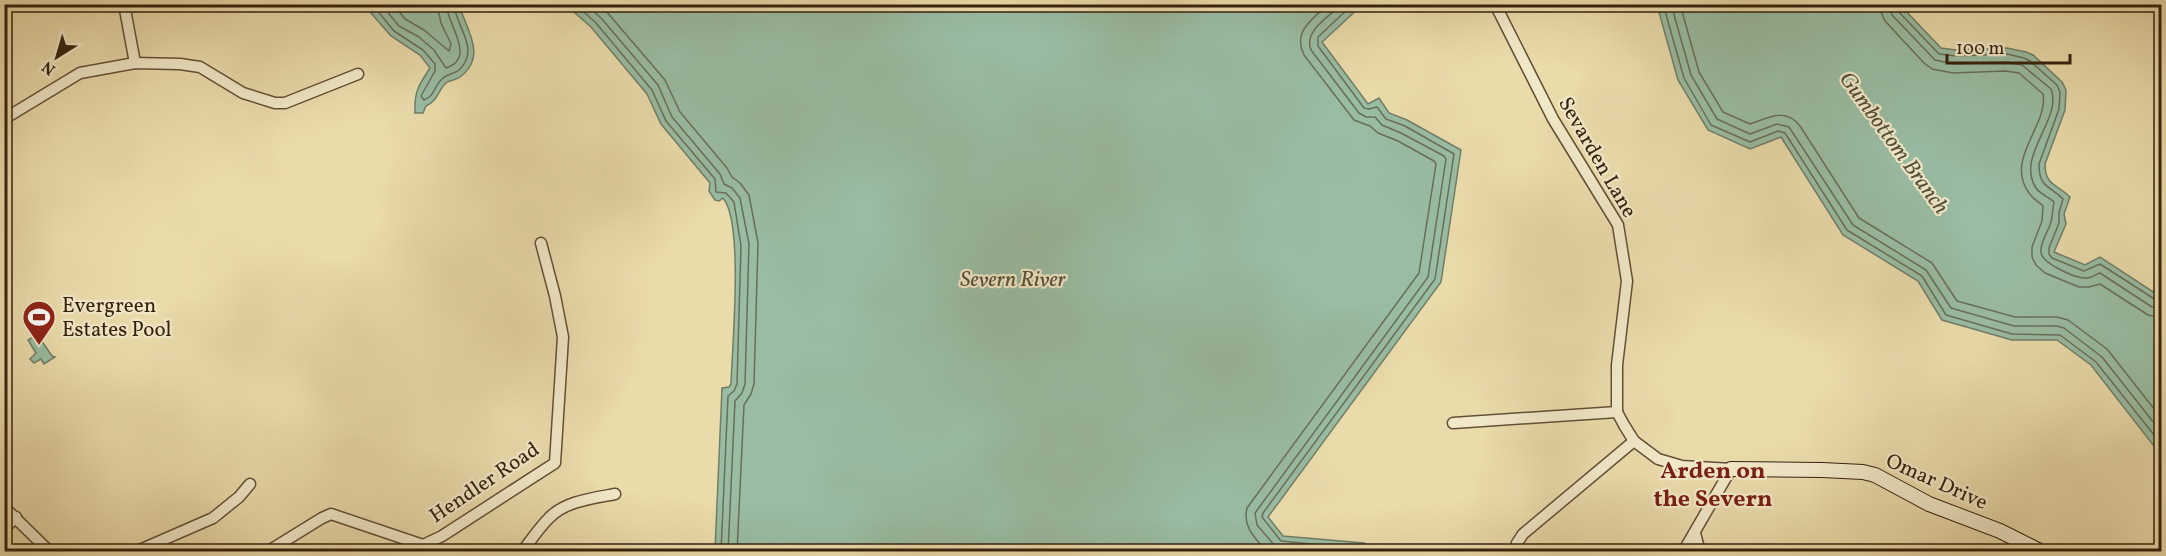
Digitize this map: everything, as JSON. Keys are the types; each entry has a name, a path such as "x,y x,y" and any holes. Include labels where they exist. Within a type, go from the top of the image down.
{"street":[{"path":"124,4 135,63"},
{"name":"Sevarden Lane","path":"1495,4 1553,119 1618,225 1627,281 1617,365 1617,412"},
{"path":"4,119 80,73 135,63 200,67 243,93 275,103 285,103 357,74"},
{"name":"Hendler Road","path":"267,552 331,514 423,545 442,536 555,463 563,337 541,243"},
{"path":"1453,423 1617,412"},
{"name":"Omar Drive","path":"1617,412 1634,441 1658,459 1671,464 1731,469 1863,472 1875,475 1929,504 2000,531 2042,552"},
{"path":"1516,552 1523,534 1634,441"},
{"path":"1683,552 1731,469"},
{"path":"135,552 160,539 213,518 250,484"},
{"path":"522,552 550,516 566,506 615,494"},
{"path":"4,507 50,552"},
{"path":"4,530 16,518"},
{"path":"1695,533 1700,552"}],"water":[{"path":"364,5 459,5 473,42 473,60 460,77 444,85 434,101 426,106 423,113 415,113 415,99 420,84 430,68 420,55 391,36"},
{"name":"Severn River","path":"566,5 1362,5 1322,42 1368,104 1379,98 1389,113 1407,120 1461,150 1441,282 1268,517 1283,536 1364,543 1382,551 715,551 722,388 729,387 731,384 734,316 735,258 729,211 723,198 719,201 715,200 709,191 710,183 661,124 647,94 591,27"},
{"name":"Gumbottom Branch","path":"1657,5 1900,5 1941,48 1956,50 2007,48 2033,55 2062,82 2066,90 2065,110 2045,164 2049,181 2070,197 2064,214 2066,224 2054,252 2085,265 2100,257 2161,297 2161,455 2091,365 2057,340 2012,340 1942,320 1918,281 1843,235 1781,137 1750,149 1708,130 1678,80"},
{"name":"Evergreen Estates Pool","path":"40,333 39,337 55,357 44,364 41,359 34,363 30,359 36,353 28,340"}],"place":[{"name":"Evergreen Estates Pool","path":"39,346"}],"district":[{"name":"Arden on the Severn","path":"1713,484"}]}
